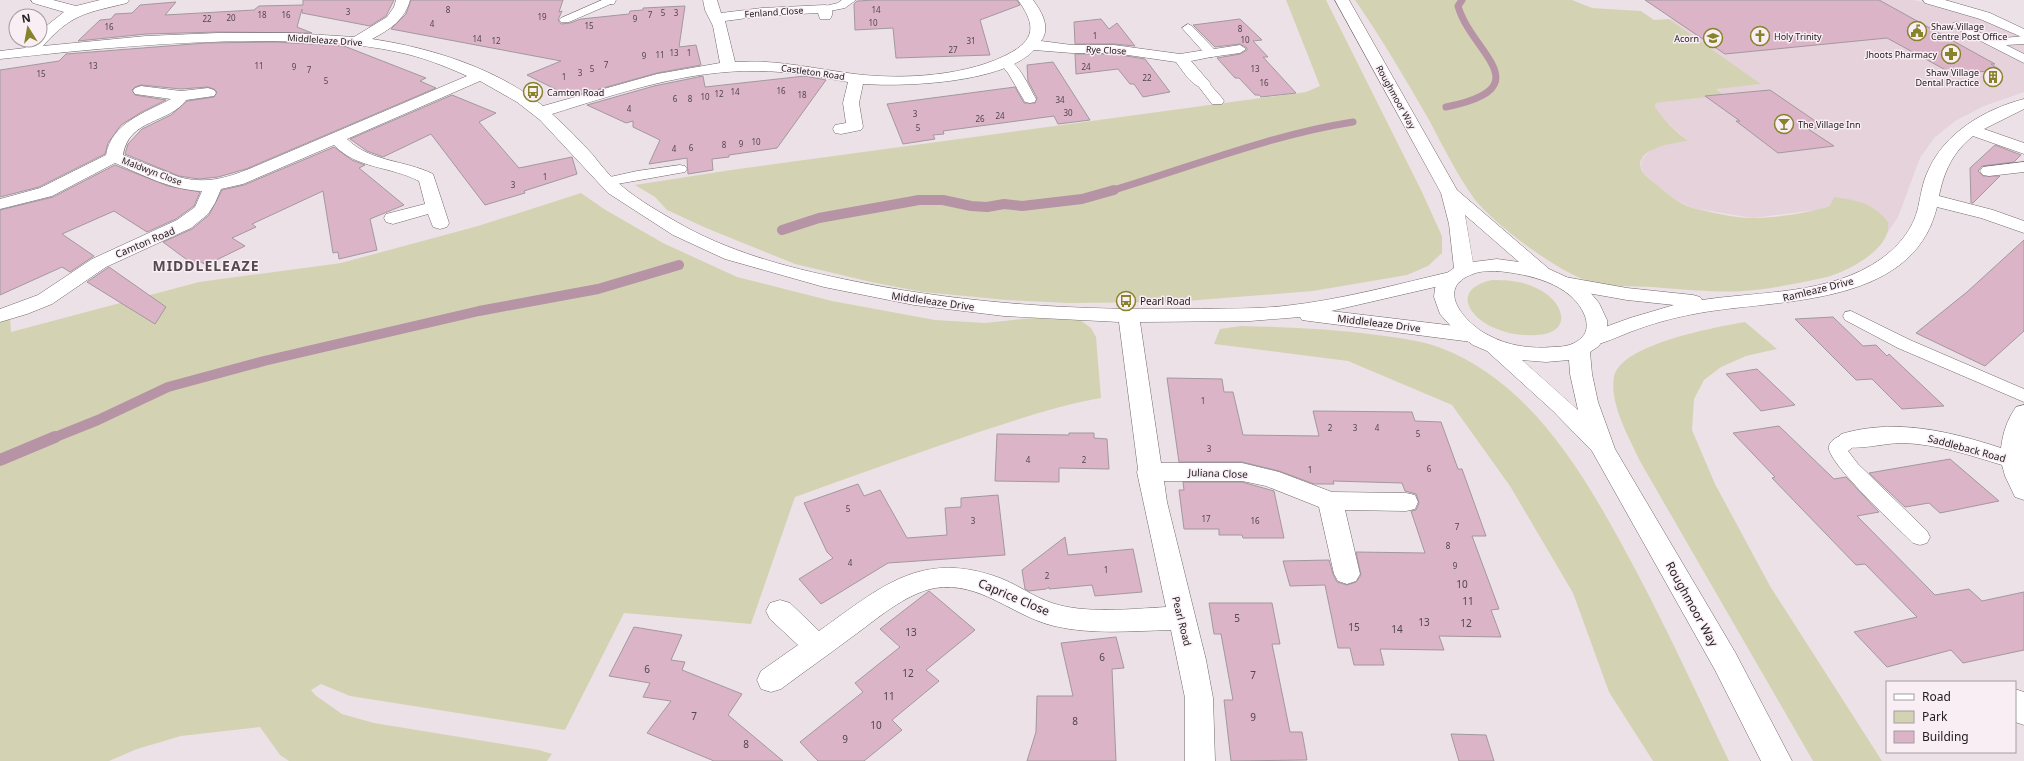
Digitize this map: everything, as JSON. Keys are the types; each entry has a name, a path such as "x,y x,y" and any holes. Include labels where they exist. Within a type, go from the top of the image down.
{"street":[{"path":"38,0 77,11"},
{"path":"29,52 54,26 77,11 122,0"},
{"path":"357,41 394,18 402,6 403,0"},
{"path":"710,0 717,18 728,67"},
{"path":"1025,0 1033,8 1036,18 1038,35 1032,45"},
{"name":"Roughmoor Way","path":"1342,0 1450,193 1458,224 1459,274"},
{"path":"1930,0 1980,14 2024,34"},
{"name":"Fenland Close","path":"717,18 762,12 825,13"},
{"name":"Middleleaze Drive","path":"0,55 197,38 263,36 357,41 412,51 478,76 513,92 541,112 572,142 606,182 649,213 705,244 743,258 811,278 884,294 973,307 1052,314 1129,316 1286,312 1376,295 1459,274"},
{"name":"Rye Close","path":"1032,45 1114,49 1154,56 1180,58 1210,53"},
{"name":"Castleton Road","path":"541,112 643,82 728,67 783,68 858,79 889,81 953,75 985,70 1024,52 1032,45"},
{"path":"1180,58 1203,84"},
{"path":"213,186 237,180 478,76"},
{"path":"841,129 855,128 850,109 850,99 858,79"},
{"path":"141,91 181,96 208,93"},
{"name":"Maldwyn Close","path":"0,204 20,201 54,190 114,157 118,143 127,130 176,103 181,96"},
{"name":"Ramleaze Drive","path":"1586,344 1660,315 1714,304 1777,299 1834,287 1860,278 1882,267 1900,254 1919,230 1925,216 1936,171 1950,148 1972,130 2001,113 2024,104"},
{"path":"1972,130 2024,149"},
{"path":"336,138 346,150 364,159 415,171 427,178 438,215 393,218"},
{"name":"Maldwyn Close","path":"114,157 174,181 213,186"},
{"path":"1989,171 2024,167"},
{"name":"Camton Road","path":"0,316 28,307 52,295 93,266 130,248 169,233 184,224 203,209 213,186"},
{"name":"Roughmoor Way","path":"1450,193 1544,273"},
{"path":"1928,199 1987,214 2024,227"},
{"name":"Roughmoor Way","path":"1481,340 1513,352 1557,356 1586,344 1597,334 1598,322 1594,310 1583,295 1565,283 1544,273 1520,267 1497,264 1476,266 1459,274 1448,282 1443,295 1446,308 1457,323 1481,340 1561,406 1603,449"},
{"name":"Ramleaze Drive","path":"1565,283 1627,294 1714,304"},
{"name":"Middleleaze Drive","path":"1286,312 1481,340"},
{"name":"Pearl Road","path":"1129,316 1149,472 1181,618 1192,660 1199,698 1200,761"},
{"name":"Roughmoor Way","path":"1586,344 1581,374 1587,402 1603,449 1725,661 1776,761"},
{"name":"Saddleback Road","path":"2024,413 2017,427 2013,460 2016,473 2024,491"},
{"name":"Saddleback Road","path":"1849,440 1879,435 1924,436 1971,447 2013,460"},
{"name":"Juliana Close","path":"1149,472 1242,472 1270,478 1330,501 1406,502"},
{"path":"1330,501 1347,574"},
{"name":"Caprice Close","path":"771,680 901,590 924,581 945,577 958,577 986,584 1006,592 1037,609 1054,614 1094,619 1181,618"},
{"path":"780,611 818,647"},
{"path":"2016,703 2024,712"}],"lane":[{"path":"565,20 609,0"},
{"path":"825,13 850,0"},
{"path":"1958,25 2024,59"},
{"path":"1188,28 1210,53"},
{"path":"1992,43 2024,40"},
{"name":"Rye Close","path":"1210,53 1240,49"},
{"path":"1005,62 1013,71 1030,99"},
{"path":"1203,84 1217,101"},
{"path":"606,182 637,175 680,169"},
{"path":"1851,316 1904,344 2024,396"},
{"path":"1849,440 1838,446 1838,452 1851,469 1920,537"}],"shaded area":[{"path":"1725,0 1913,0 1958,10 1990,22 2024,39 2024,92 1984,106 1955,121 1934,138 1920,158 1898,217 1884,238 1888,225 1830,206 1816,210 1753,218 1692,208 1669,196 1644,174 1641,167 1642,159 1652,149 1688,141 1660,116 1655,107 1656,103 1725,95 1716,88 1761,84 1669,19 1691,16"}],"green space":[{"path":"1286,0 1326,0 1421,190 1442,236 1442,253 1428,266 1407,275 1313,291 1173,302 1069,303 1007,300 923,292 871,282 795,264 706,228 667,210 655,197 635,185 731,170 1306,92 1320,86"},
{"path":"1355,0 1572,0 1592,8 1641,11 1654,20 1669,19 1761,84 1716,89 1725,95 1656,103 1655,107 1662,117 1674,130 1688,141 1665,145 1649,152 1643,157 1640,163 1642,171 1645,175 1670,196 1687,206 1738,217 1771,217 1812,211 1830,206 1834,197 1857,201 1870,206 1882,215 1888,222 1888,232 1876,250 1846,270 1827,277 1796,284 1743,291 1710,291 1607,285 1592,282 1579,277 1546,259 1528,247 1495,220 1473,197 1455,169 1403,75"},
{"path":"581,193 604,209 663,243 737,277 832,301 935,320 985,323 1043,317 1068,317 1080,320 1091,328 1096,337 1101,398 1053,409 976,433 795,497 751,624 624,613 565,730 350,696 321,684 311,690 315,695 342,714 374,723 539,750 552,754 547,761 289,761 280,755 260,727 181,736 137,749 109,761 0,761 0,319 10,317 11,332 199,282 341,263 478,226"},
{"path":"1492,280 1520,282 1546,293 1559,308 1561,322 1556,328 1548,333 1536,335 1506,332 1487,324 1478,318 1472,311 1468,304 1468,297 1471,290 1479,284"},
{"path":"1745,322 1777,349 1746,356 1721,367 1704,380 1694,399 1692,430 1715,484 1770,586 1882,761 1813,761 1641,463 1617,410 1613,387 1614,377 1620,365 1633,355 1651,346 1671,339"},
{"path":"1241,326 1343,331 1417,341 1441,348 1474,364 1504,386 1532,411 1556,440 1578,470 1598,502 1659,615 1729,761 1653,761 1609,692 1573,593 1510,486 1452,405 1348,361 1214,344 1220,329"}],"building":[{"path":"303,0 394,0 386,16 370,26 302,13 302,9 297,27 312,33 218,32 146,34 78,41 100,20 111,19 115,14 132,13 140,5 176,2 165,15 254,10 259,6 303,5"},
{"path":"411,0 563,0 559,12 562,11 558,20 561,24 570,23 581,19 629,14 630,11 643,10 643,8 685,6 679,47 696,45 701,65 657,73 571,97 527,75 561,61 391,29 406,14"},
{"path":"1017,0 1020,5 980,20 990,55 896,58 893,28 855,30 854,4 857,1"},
{"path":"1645,0 1879,0 1995,64 1991,64 2000,70 1953,74 1887,38 1725,54"},
{"path":"1101,19 1109,29 1117,23 1135,46 1114,44 1075,44 1074,22"},
{"path":"1240,19 1262,40 1253,41 1268,57 1263,57 1296,93 1261,97 1259,95 1255,95 1239,78 1235,78 1217,58 1240,54 1247,50 1247,48 1240,44 1215,47 1193,25"},
{"path":"275,42 344,46 426,78 420,81 436,88 246,169 218,177 199,179 179,176 125,154 128,144 142,129 171,115 187,101 214,97 217,92 208,87 181,89 141,85 132,90 135,95 166,100 140,113 121,125 108,143 105,154 39,187 0,197 0,70 59,61 66,54 206,43"},
{"path":"1075,54 1114,54 1145,59 1170,92 1143,97 1134,84 1130,84 1118,69 1076,74"},
{"path":"1053,62 1090,120 1058,124 1054,116 943,131 944,134 933,135 935,139 903,144 887,104 1015,87 1024,103 1035,103 1037,98 1028,81 1027,65"},
{"path":"703,76 705,87 805,76 826,80 777,148 712,159 713,170 688,174 687,158 649,164 660,140 633,127 633,121 626,123 587,105 654,86"},
{"name":"The Village Inn","path":"1770,90 1824,127 1808,129 1834,146 1778,153 1736,121 1740,121 1705,96"},
{"path":"452,95 496,113 479,122 519,168 572,157 577,174 524,191 525,193 485,205 431,134 383,157 367,151 350,139"},
{"path":"1995,145 2021,155 2014,162 1982,166 1978,171 1983,176 2000,176 1973,203 1971,203 1970,168"},
{"path":"334,147 352,160 365,165 359,168 404,205 370,219 377,250 339,259 338,252 333,253 323,191 252,224 256,227 232,238 245,246 206,265 201,262 194,265 163,242 192,229 209,215 222,190 244,185"},
{"path":"115,165 168,186 200,192 194,206 176,219 147,232 114,211 62,234 94,256 70,272 62,267 0,295 0,210 53,197"},
{"path":"2024,240 2024,331 1985,366 1916,333 1967,292"},
{"path":"109,267 166,307 155,324 87,282"},
{"path":"1833,317 1863,346 1876,345 1887,356 1889,354 1944,406 1902,409 1872,379 1856,380 1795,319"},
{"path":"1757,369 1795,405 1761,411 1726,374"},
{"path":"1167,378 1222,379 1224,392 1233,392 1243,435 1319,436 1313,411 1412,412 1415,421 1441,422 1458,469 1462,469 1486,536 1472,536 1499,609 1491,610 1501,637 1439,636 1444,650 1380,649 1384,665 1354,665 1350,648 1338,648 1325,585 1290,586 1283,561 1329,560 1337,582 1347,585 1356,582 1361,575 1356,552 1425,553 1411,511 1416,510 1419,503 1416,494 1405,491 1402,483 1333,481 1334,484 1314,484 1279,471 1242,462 1179,462"},
{"path":"1779,426 1834,479 1846,477 1879,512 1857,516 1935,595 1969,589 1982,601 2024,592 2024,650 1963,663 1951,650 1887,667 1854,632 1917,617 1865,564 1856,565 1772,478 1775,477 1733,433"},
{"path":"1069,433 1094,433 1094,438 1107,439 1109,469 1059,468 1059,482 995,481 997,434 1069,435"},
{"path":"1950,459 1999,501 1940,513 1929,503 1905,507 1869,473"},
{"path":"1183,482 1242,482 1274,491 1284,538 1243,538 1242,535 1219,535 1219,529 1184,529 1179,490 1184,490"},
{"path":"858,484 864,496 880,490 907,538 947,535 945,508 961,507 961,498 998,495 1005,555 888,563 821,604 799,579 833,558 827,552 804,503"},
{"path":"1065,537 1068,555 1133,549 1142,592 1095,596 1092,585 1049,589 1049,587 1046,589 1029,591 1025,589 1022,570"},
{"path":"929,591 975,630 926,670 939,681 892,720 902,730 864,761 818,761 800,742 863,692 855,683 900,647 880,629"},
{"path":"1209,603 1272,603 1280,644 1272,644 1290,732 1302,732 1307,760 1231,761 1224,700 1233,700 1221,634 1214,634"},
{"path":"634,627 682,635 671,660 685,662 682,670 742,694 728,715 783,761 714,761 647,733 671,701 643,697 650,683 609,676"},
{"path":"1116,637 1124,668 1112,669 1116,761 1027,761 1036,732 1037,696 1073,696 1061,643"},
{"path":"1451,734 1486,735 1494,761 1459,761"}],"waterway":[{"path":"1446,107 1475,99 1491,89 1496,79 1493,67 1465,23 1458,6 1462,0"},
{"path":"1110,191 1261,143 1353,122"},
{"path":"782,230 819,218 919,200 943,200 971,206 987,207 1004,204 1022,206 1082,199 1114,190"},
{"path":"53,438 98,420 168,387 264,361 479,311 598,289 679,265"},
{"path":"0,460 55,437"}],"place":[{"name":"Shaw Village Centre Post Office","path":"1917,31"},
{"name":"Holy Trinity","path":"1760,36"},
{"name":"Acorn","path":"1713,38"},
{"name":"Jhoots Pharmacy","path":"1951,54"},
{"name":"Shaw Village Dental Practice","path":"1993,77"},
{"name":"Camton Road","path":"533,92"},
{"name":"The Village Inn","path":"1784,124"},
{"name":"Pearl Road","path":"1126,301"}],"district":[{"name":"MIDDLELEAZE","path":"206,265"}]}
